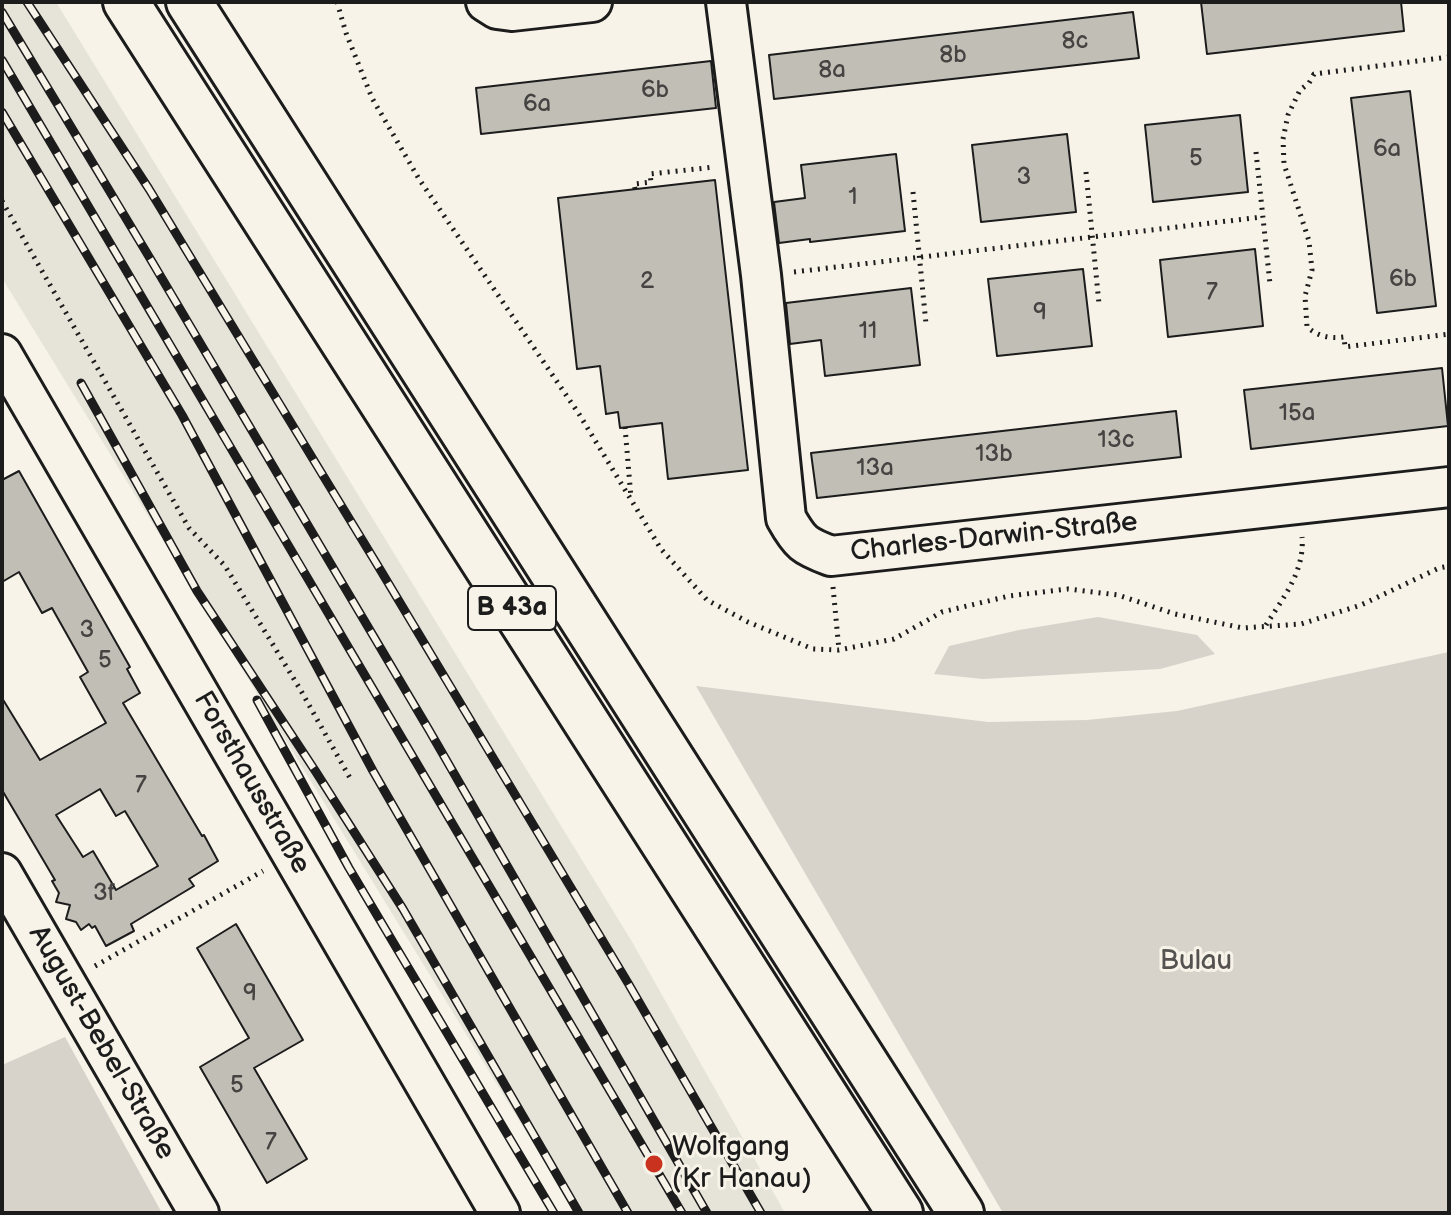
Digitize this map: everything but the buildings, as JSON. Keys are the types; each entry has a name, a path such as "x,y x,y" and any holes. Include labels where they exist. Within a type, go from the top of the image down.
{"highway":[{"name":"B 43a","path":"126,2 900,1213"},
{"name":"B 43a","path":"189,2 961,1213"}],"street":[{"path":"486,2 497,9 512,11 592,2"},
{"name":"Charles-Darwin-Straße","path":"726,2 761,275 786,518 796,537 806,547 831,556 1449,487"},
{"name":"Forsthausstraße","path":"2,354 500,1213"},
{"name":"August-Bebel-Straße","path":"2,873 199,1213"}],"path":[{"path":"337,2 372,98 411,165 579,414 661,549 707,600 748,622 813,649 839,650 894,639 942,612 1009,596 1068,589 1118,595 1175,614 1243,628 1301,624 1361,605 1449,566"},
{"path":"1449,57 1314,74 1300,90 1288,115 1283,139 1284,164 1309,241 1312,270 1305,296 1307,327 1316,335 1344,337 1345,347 1449,334"},
{"path":"1256,152 1270,284"},
{"path":"635,189 634,184 651,182 650,174 748,164"},
{"path":"1086,172 1099,304"},
{"path":"913,192 926,324"},
{"path":"2,201 189,528 225,566 350,778"},
{"path":"761,275 1262,217"},
{"path":"625,427 632,501"},
{"path":"1265,626 1294,581 1304,552 1300,504"},
{"path":"831,556 839,650"},
{"path":"66,983 292,854"}],"shaded area":[{"path":"2,2 56,2 631,940 785,1213 576,1213 2,278"}],"green space":[{"path":"1098,617 1197,635 1215,654 1160,669 983,679 934,674 949,646"},
{"name":"Bulau","path":"1449,652 1449,1213 1003,1213 696,686 988,722 1087,720 1177,711"},
{"path":"65,1037 162,1213 2,1213 2,1065"}],"railway":[{"path":"27,2 149,189 378,566 628,983 761,1213"},
{"path":"2,12 429,730 707,1213"},
{"path":"2,60 682,1213"},
{"path":"2,112 182,415 373,771 628,1213"},
{"path":"81,383 197,591 403,909 579,1213"},
{"path":"257,700 349,868 554,1213"}],"place":[{"name":"Wolfgang (Kr Hanau)","path":"654,1164"}]}
